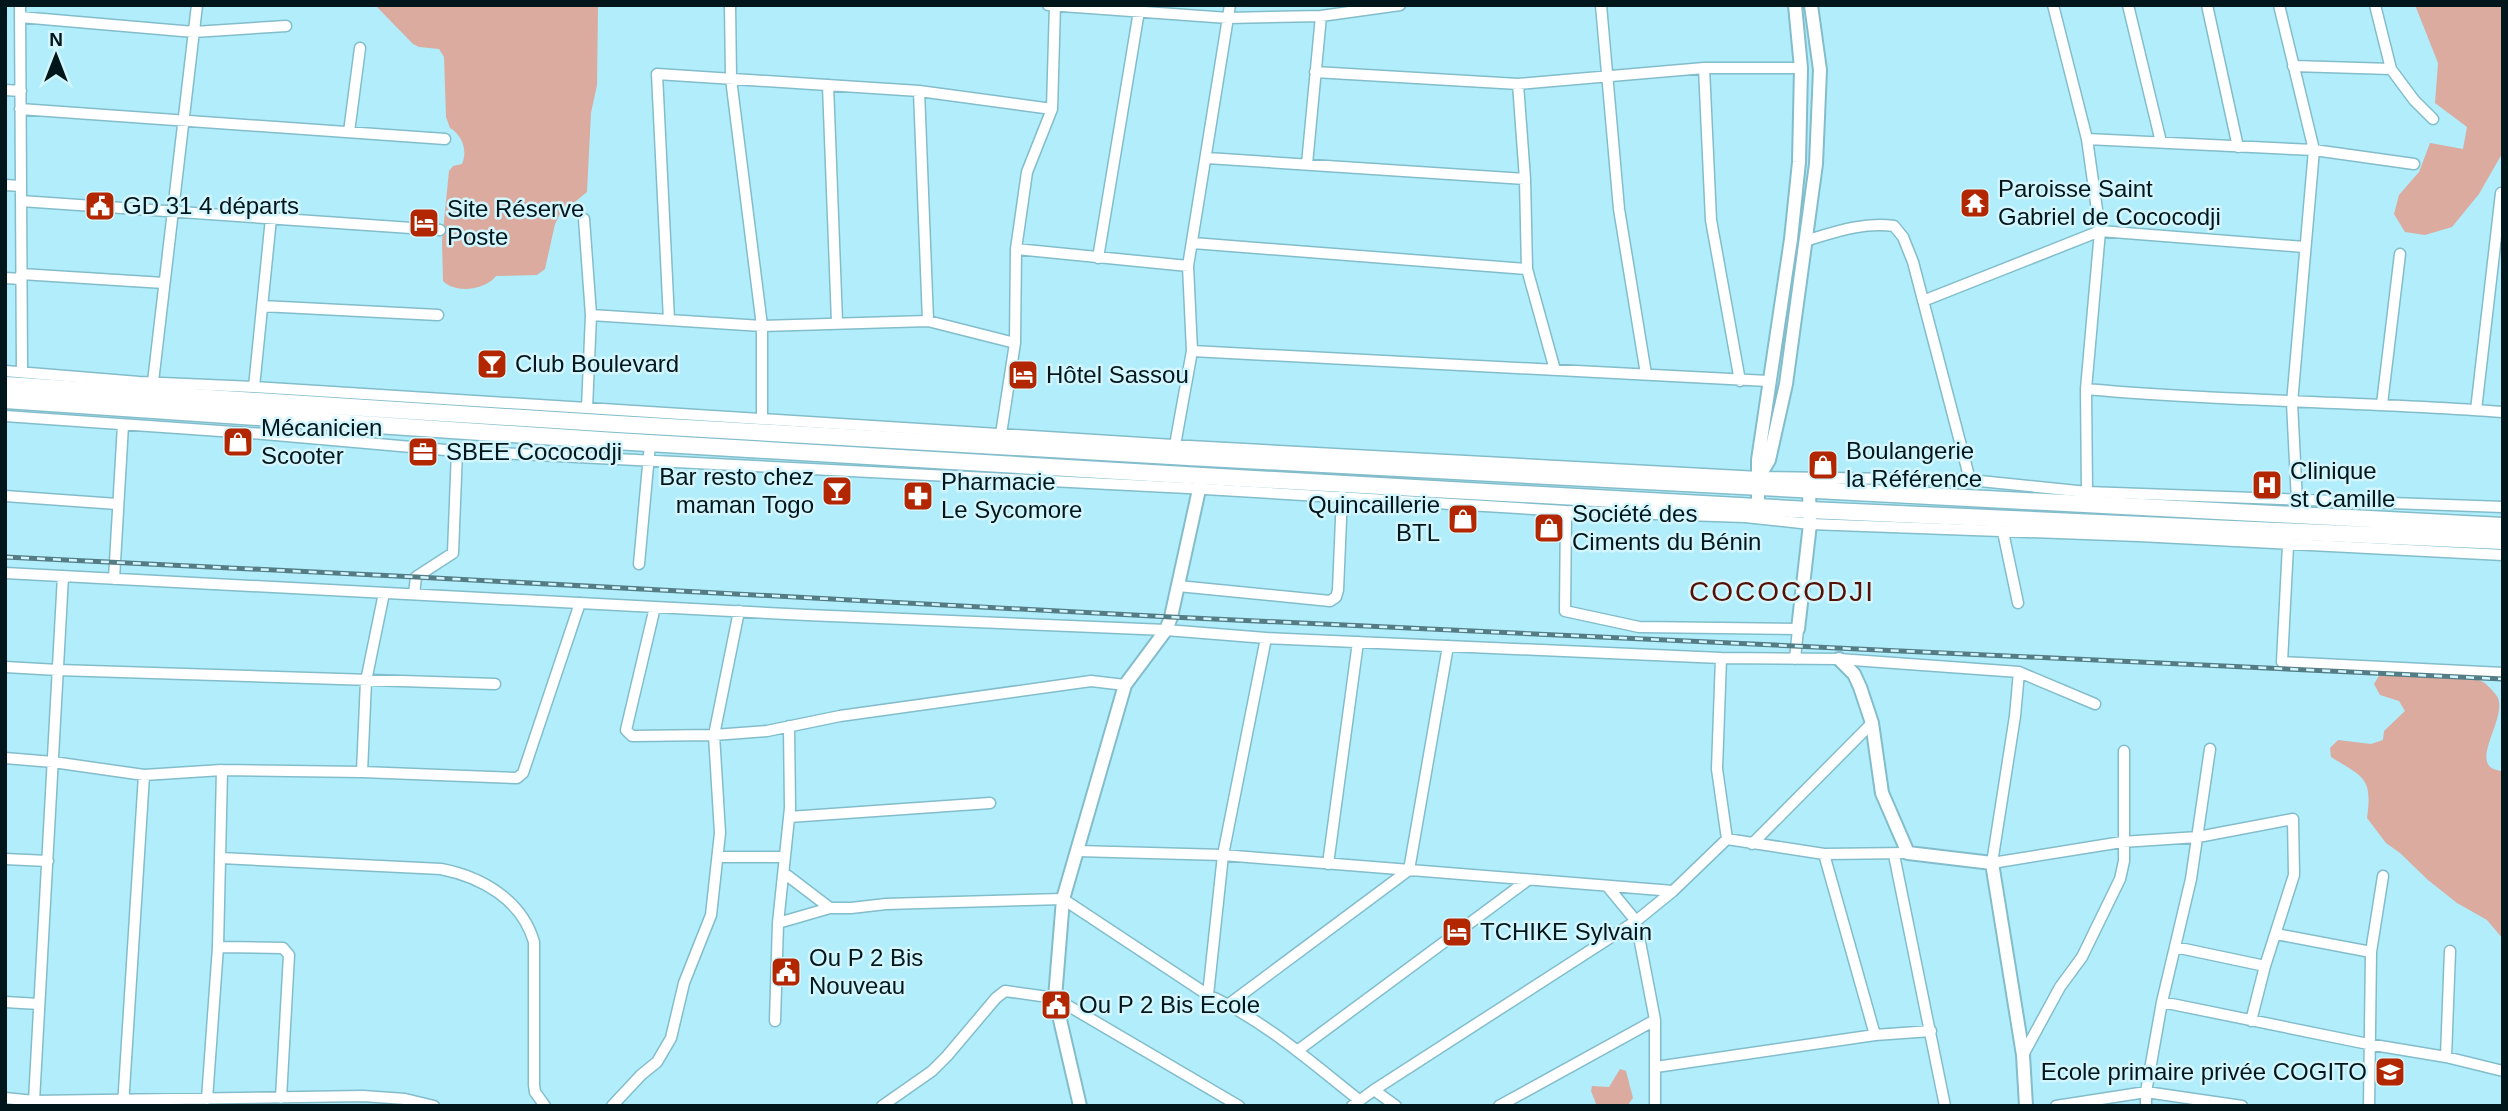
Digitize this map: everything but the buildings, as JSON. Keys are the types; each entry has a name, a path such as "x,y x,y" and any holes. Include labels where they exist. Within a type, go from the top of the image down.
{"highway":[{"path":"5,385 617,424 1759,483 1809,491 2503,526"},
{"path":"5,400 649,452 1810,517 2503,541"}],"street":[{"path":"20,5 22,372"},
{"path":"153,382 197,5"},
{"path":"730,5 731,79 762,326 762,419"},
{"path":"1048,5 1140,9 1228,18 1321,16 1400,5"},
{"path":"1175,445 1192,351 1188,267 1230,5"},
{"path":"1601,5 1619,209 1646,374"},
{"path":"1080,1106 1055,998 1063,899 1125,685 1166,631 1200,482 1342,496 1566,511 1757,512 1758,460 1791,239 1799,162 1801,68 1795,5"},
{"path":"1759,483 1769,460 1786,384 1816,164 1820,70 1811,5"},
{"path":"2053,5 2087,139 2100,231 2086,389 2087,492"},
{"path":"2128,5 2161,142"},
{"path":"2207,5 2238,147"},
{"path":"2279,5 2314,150 2292,403 2297,501"},
{"path":"2375,5 2391,69 2414,100 2433,119"},
{"path":"1001,434 1015,343 1016,249 1027,172 1052,109 1055,6"},
{"path":"1098,258 1140,9"},
{"path":"1307,164 1321,16"},
{"path":"20,17 194,32 286,26"},
{"path":"349,132 360,48"},
{"path":"2293,66 2391,69"},
{"path":"1315,72 1518,84 1704,68 1801,68"},
{"path":"1704,68 1711,220 1740,381"},
{"path":"669,320 657,74 919,91 1052,109"},
{"path":"1518,84 1525,178 1527,269 1555,370"},
{"path":"828,85 837,322"},
{"path":"5,90 21,91"},
{"path":"919,91 928,321"},
{"path":"20,108 445,139"},
{"path":"2087,139 2314,150 2414,164"},
{"path":"1207,158 1525,178"},
{"path":"5,185 21,186"},
{"path":"2476,410 2501,193"},
{"path":"21,201 440,230"},
{"path":"254,387 271,218"},
{"path":"583,219 591,315 587,408"},
{"path":"1805,241 1858,225 1894,226 1903,237 1923,301 1970,480"},
{"path":"1923,301 2100,231 2304,247"},
{"path":"1193,243 1527,269"},
{"path":"1016,249 1188,267"},
{"path":"2382,404 2400,254"},
{"path":"5,278 164,283"},
{"path":"261,306 438,315"},
{"path":"591,315 762,326 928,321 1015,343"},
{"path":"1192,351 1768,381"},
{"path":"5,371 1759,483 1970,480 2087,492 2503,507"},
{"path":"2086,389 2171,397 2382,404 2503,412"},
{"path":"5,416 457,451 649,452 639,564"},
{"path":"114,579 123,425"},
{"path":"414,594 416,576 453,553 457,451"},
{"path":"1796,659 1810,517 1809,491"},
{"path":"5,496 117,505"},
{"path":"1178,586 1330,601 1336,597 1338,590 1342,496"},
{"path":"1566,511 1565,611 1639,627 1798,629"},
{"path":"1810,517 2003,532 2503,555"},
{"path":"2003,532 2018,603"},
{"path":"2288,545 2282,662 2503,673"},
{"path":"5,573 1266,638 1721,658 1839,659 2019,672 2095,704"},
{"path":"34,1101 63,576"},
{"path":"362,772 366,681 384,593"},
{"path":"5,758 144,775 222,770 362,772 517,779 522,776 580,603"},
{"path":"655,607 626,730 632,736 767,731 840,716 1091,681 1125,685"},
{"path":"612,1106 640,1075 657,1062 671,1038 684,983 711,915 719,857 714,735 739,611"},
{"path":"1208,995 1223,855 1266,638"},
{"path":"1328,864 1358,642"},
{"path":"1228,1004 1409,870 1448,646"},
{"path":"1721,658 1717,769 1727,839"},
{"path":"1839,659 1854,674 1872,723 1882,793 1908,853"},
{"path":"5,667 495,684"},
{"path":"2019,672 2015,716 1992,863 2023,1055 2026,1106"},
{"path":"1752,844 1872,723"},
{"path":"775,1021 778,923 789,817 789,726"},
{"path":"2146,1106 2146,1092 2162,1002 2198,836 2210,749"},
{"path":"2023,1055 2060,987 2082,957 2120,879 2123,860 2124,751"},
{"path":"207,1099 218,947 222,770"},
{"path":"123,1102 144,775"},
{"path":"789,817 990,803"},
{"path":"1727,839 1824,854 1908,853 1992,863 2122,842 2198,836 2293,819 2294,875 2265,966 2251,1021"},
{"path":"778,923 830,908 1063,899 1297,1051 1356,1103 1636,920 1673,891 1727,839"},
{"path":"1077,851 1223,855 1673,891"},
{"path":"1824,854 1875,1035"},
{"path":"1894,855 1945,1106"},
{"path":"719,857 785,857"},
{"path":"221,858 441,869 474,877 494,888 530,926 534,942 534,1085 535,1092 545,1106"},
{"path":"5,859 48,861"},
{"path":"784,873 830,908"},
{"path":"2369,1106 2371,952 2383,876"},
{"path":"1297,1051 1528,880"},
{"path":"1608,887 1636,920 1655,1020 1655,1106"},
{"path":"2276,934 2371,952"},
{"path":"218,947 283,948 289,955 281,1098"},
{"path":"2175,947 2265,966"},
{"path":"2446,1057 2450,951"},
{"path":"882,1106 932,1071 1005,991 1055,998 1240,1106"},
{"path":"5,1002 39,1004"},
{"path":"2162,1002 2446,1057 2503,1071"},
{"path":"1499,1106 1655,1020"},
{"path":"1656,1067 1875,1035 1931,1031"},
{"path":"1374,1090 1396,1106"},
{"path":"2056,1106 2146,1092 2242,1106"},
{"path":"5,1098 123,1102 363,1096 405,1099 434,1106"}],"shaded area":[{"path":"375,5 598,5 597,85 591,113 587,192 560,214 555,224 545,269 537,275 496,276 485,285 470,289 455,288 443,281 442,241 449,171 453,166 462,164 464,153 461,139 450,128 446,117 444,57 439,49 413,44"},
{"path":"2415,5 2503,5 2503,152 2479,194 2452,227 2425,235 2405,232 2394,214 2399,195 2419,172 2430,143 2463,149 2467,127 2435,103 2438,63"},
{"path":"2380,674 2475,679 2485,683 2498,698 2499,708 2489,742 2487,762 2492,768 2503,771 2503,939 2487,920 2457,903 2386,843 2367,818 2367,786 2358,774 2331,757 2330,748 2338,740 2371,744 2383,740 2384,731 2405,711 2399,701 2380,695 2374,684"},
{"path":"1620,1069 1626,1071 1633,1098 1627,1106 1597,1106 1591,1091 1592,1086 1609,1087"}],"railway":[{"path":"5,557 1171,617 2503,679"}],"place":[{"name":"Paroisse Saint Gabriel de Cococodji","path":"1975,203"},
{"name":"GD 31 4 départs","path":"100,206"},
{"name":"Site Réserve Poste","path":"424,223"},
{"name":"Club Boulevard","path":"492,364"},
{"name":"Hôtel Sassou","path":"1023,375"},
{"name":"Mécanicien Scooter","path":"238,442"},
{"name":"SBEE Cococodji","path":"423,452"},
{"name":"Boulangerie la Référence","path":"1823,465"},
{"name":"Clinique st Camille","path":"2267,485"},
{"name":"Bar resto chez maman Togo","path":"837,491"},
{"name":"Pharmacie Le Sycomore","path":"918,496"},
{"name":"Quincaillerie BTL","path":"1463,519"},
{"name":"Société des Ciments du Bénin","path":"1549,528"},
{"name":"TCHIKE Sylvain","path":"1457,932"},
{"name":"Ou P 2 Bis Nouveau","path":"786,972"},
{"name":"Ou P 2 Bis Ecole","path":"1056,1005"},
{"name":"Ecole primaire privée COGITO","path":"2390,1072"}],"district":[{"name":"COCOCODJI","path":"1782,591"}]}
